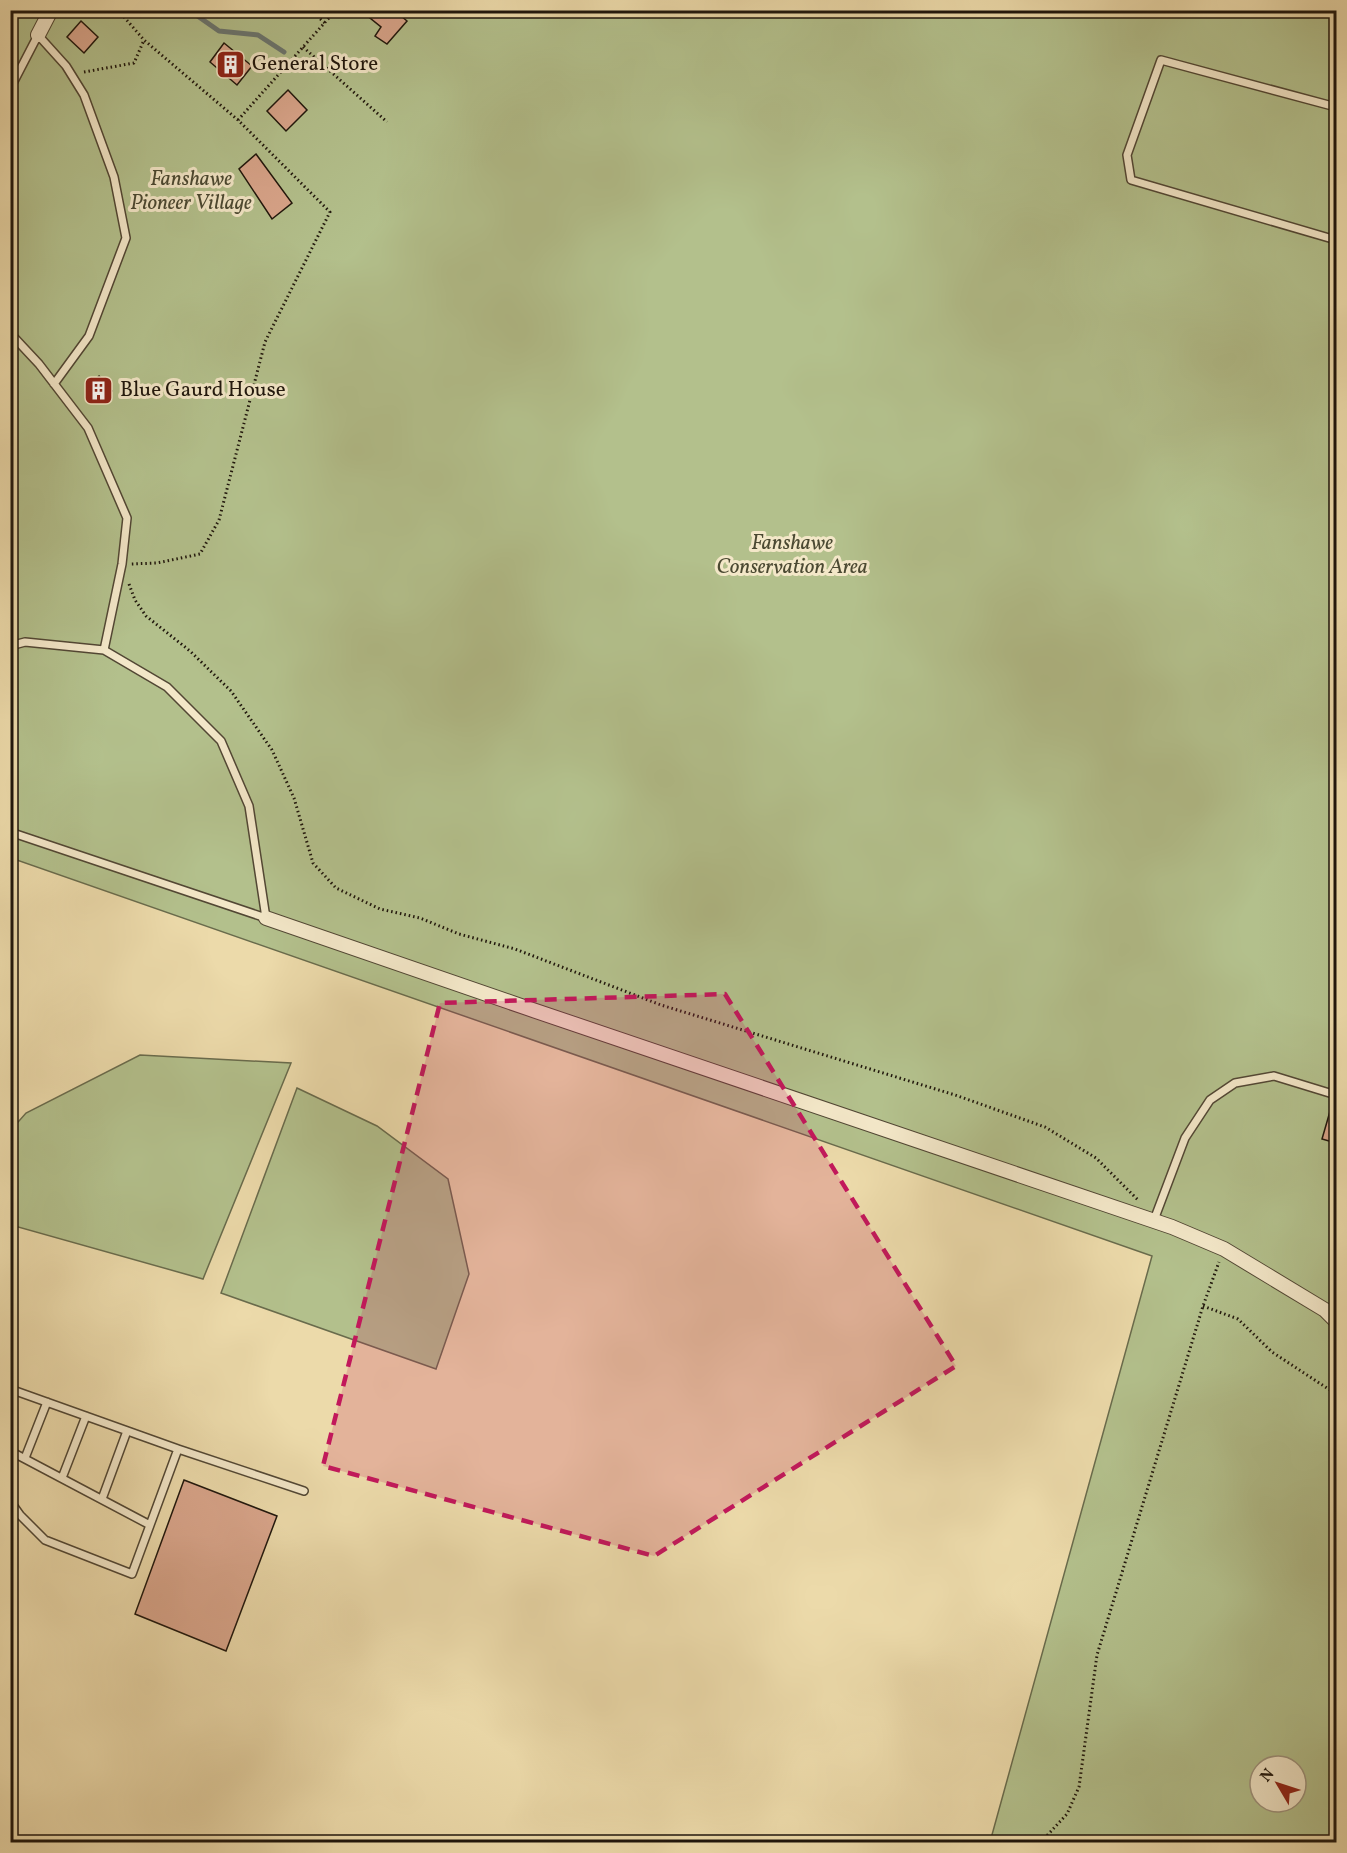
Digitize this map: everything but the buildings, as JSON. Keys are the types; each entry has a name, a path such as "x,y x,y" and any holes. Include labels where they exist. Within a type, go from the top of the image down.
{"street":[{"path":"38,35 51,10"},
{"path":"267,918 1154,1220 1224,1249 1325,1310 1336,1321"}],"lane":[{"path":"10,89 38,35 71,74 84,95 114,177 126,238 89,336 54,384"},
{"path":"1336,107 1161,60 1127,155 1131,180 1336,240"},
{"path":"10,333 88,428 127,518 122,564 104,650"},
{"path":"10,646 25,642 104,650 167,687 221,741 249,806 267,918 10,832"},
{"path":"1154,1220 1185,1138 1210,1100 1235,1083 1274,1076 1336,1095"},
{"path":"10,1389 304,1491"},
{"path":"25,1458 47,1402"},
{"path":"62,1478 86,1416"},
{"path":"102,1499 128,1431"},
{"path":"10,1502 45,1540 132,1574 178,1449"},
{"path":"10,1451 150,1525"}],"path":[{"path":"118,10 144,40 238,120 330,212 265,342 219,520 201,554 157,562 122,564 135,600 146,616 190,651 231,691 272,750 294,798 313,863 336,888 380,909 420,918 459,934 515,949 661,1005 955,1095 1045,1127 1096,1158 1133,1193 1154,1220"},
{"path":"206,10 209,13 211,10"},
{"path":"310,10 325,22"},
{"path":"238,120 336,10"},
{"path":"71,74 134,63 144,40"},
{"path":"303,47 387,122"},
{"path":"1041,1842 1067,1814 1079,1787 1097,1655 1203,1306 1224,1249"},
{"path":"1203,1306 1238,1319 1272,1352 1336,1394"}],"highlighted area":[{"path":"725,994 956,1366 654,1556 323,1466 440,1003"}],"green space":[{"name":"Fanshawe Conservation Area","path":"11,11 1336,11 1336,1842 990,1842 1152,1256 11,858"},
{"path":"140,1055 291,1063 203,1279 11,1225 11,1130 26,1113"},
{"path":"297,1088 377,1126 448,1179 469,1274 436,1369 221,1293"}],"waterway":[{"path":"189,10 219,31 258,35 284,52"}],"place":[{"name":"General Store","path":"231,64"},
{"name":"Blue Gaurd House","path":"99,390"}],"park label":[{"name":"Fanshawe Pioneer Village","path":"191,191"}]}
